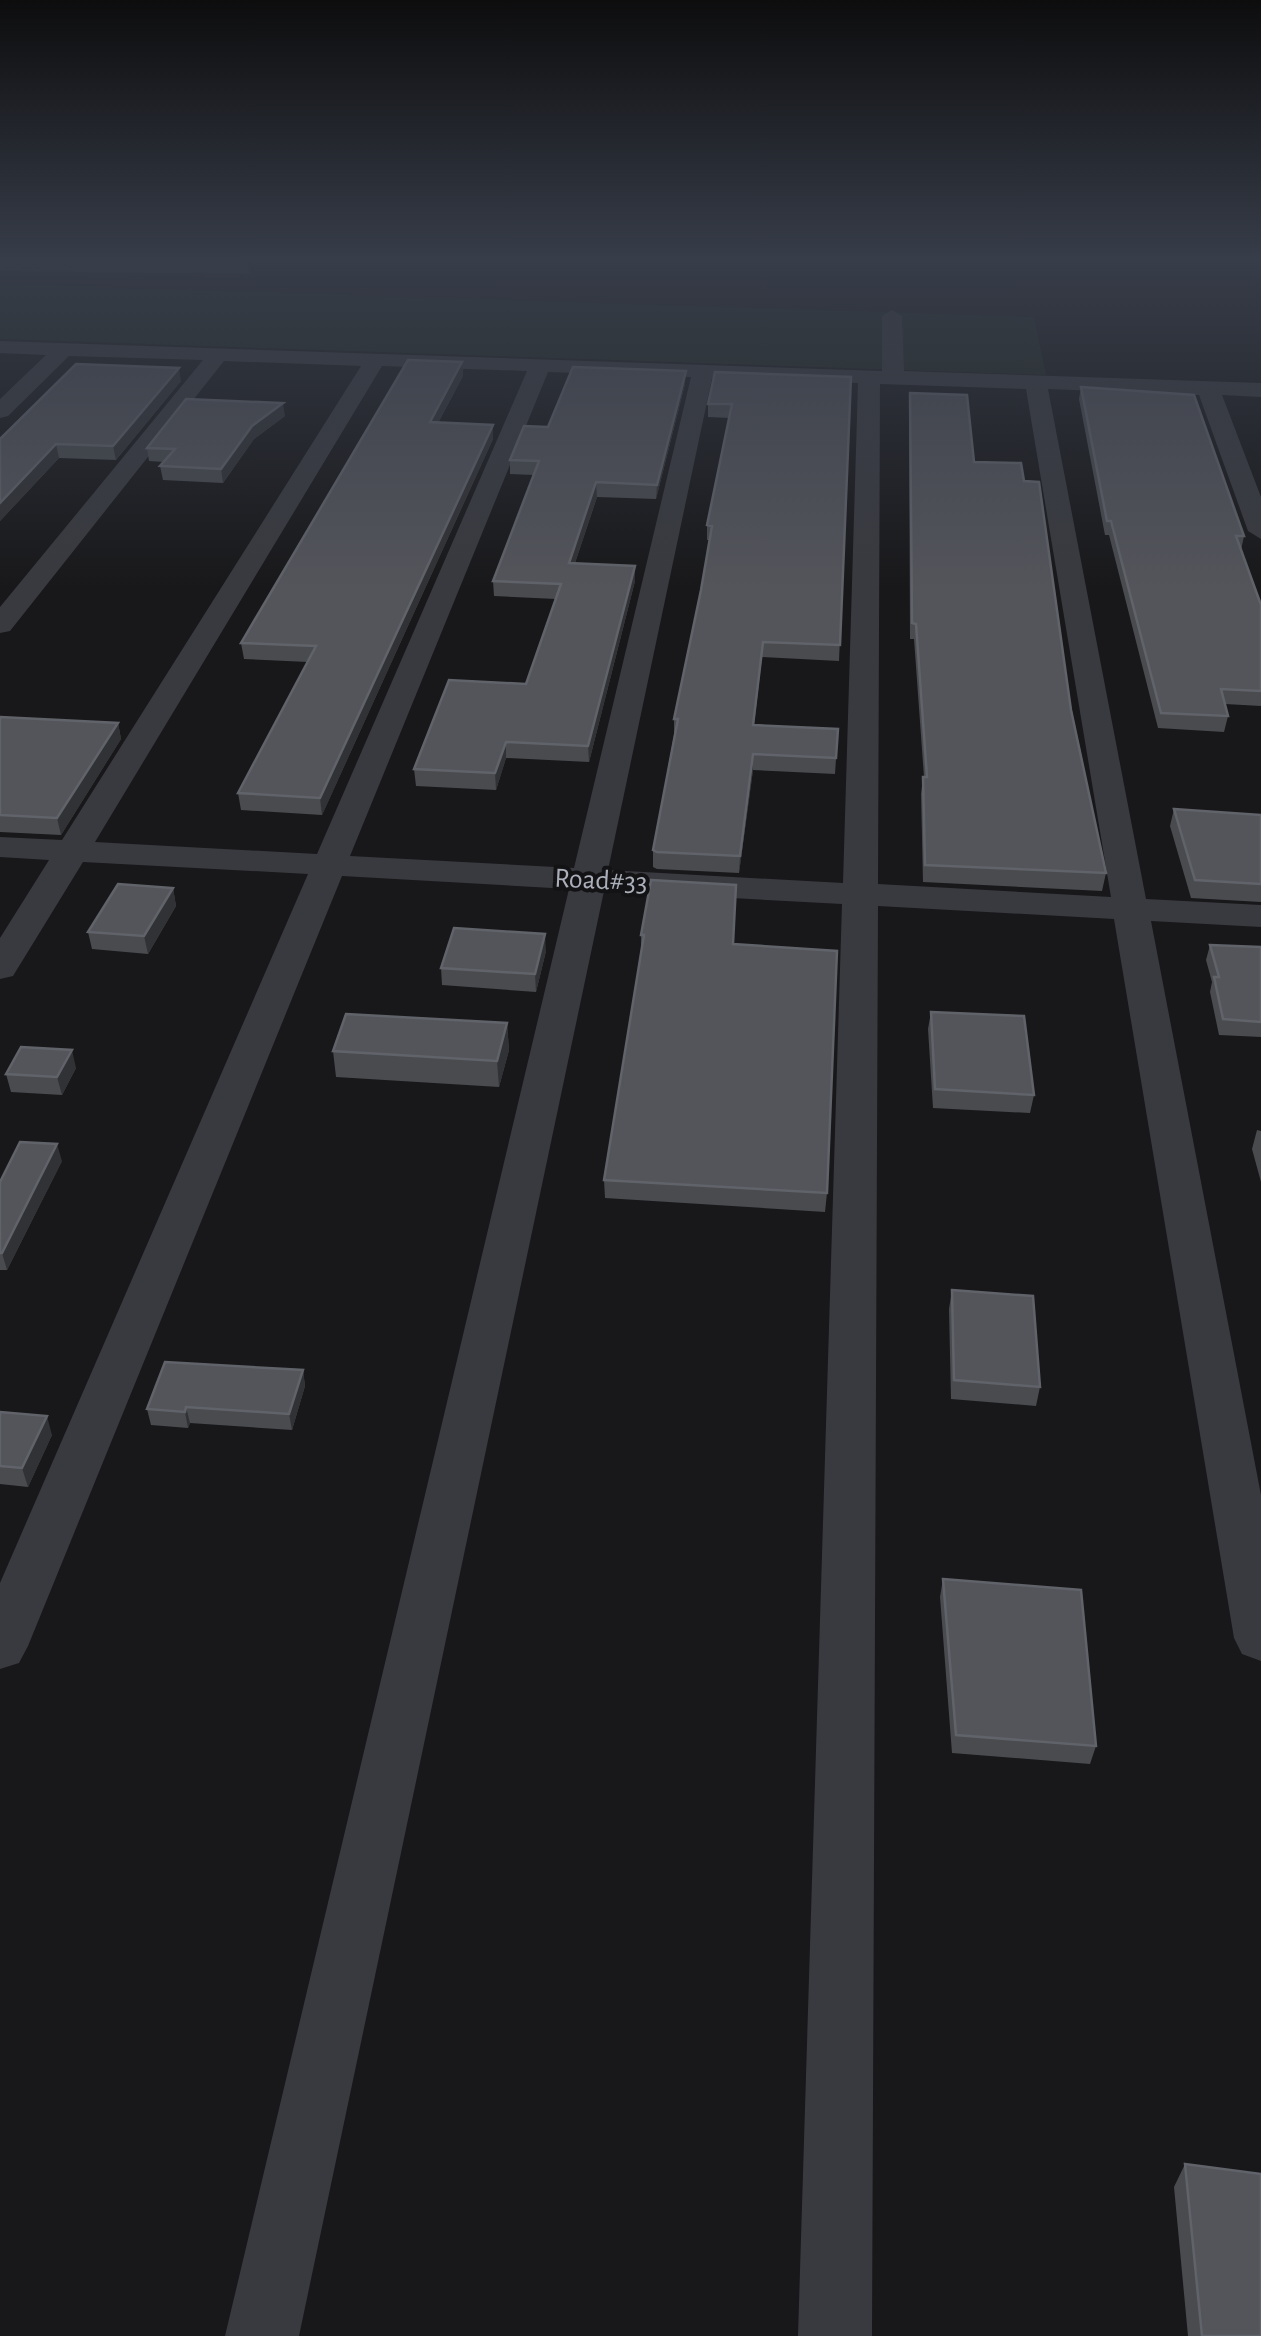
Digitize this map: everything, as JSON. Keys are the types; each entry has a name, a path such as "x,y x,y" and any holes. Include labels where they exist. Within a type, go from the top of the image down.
{"street":[{"path":"0,412 42,371"},
{"path":"0,625 205,371"},
{"path":"0,968 368,371"},
{"path":"0,1646 537,371"},
{"path":"262,2336 703,371"},
{"path":"729,371 1261,390"},
{"path":"835,2336 862,894 882,371"},
{"path":"1036,382 1261,1638"},
{"path":"1208,388 1261,531"},
{"name":"Road#33","path":"0,846 1261,916"}],"shaded area":[{"path":"930,371 1045,371 1046,375"}],"building":[{"path":"69,371 176,371 113,446 56,444 0,503 0,439"},
{"path":"402,371 457,371 430,422 493,425 320,798 238,793 316,646 241,643"},
{"path":"571,371 686,371 657,485 596,482 569,563 635,566 588,746 506,742 495,773 414,769 449,680 526,684 561,584 493,581 539,461 510,460 524,426 548,427"},
{"path":"715,372 851,377 840,645 763,642 753,725 838,729 836,758 753,754 740,856 653,850 712,526 707,525 732,404 708,404"},
{"path":"1081,387 1194,395 1244,536 1236,536 1261,605 1261,691 1221,689 1228,716 1161,713 1111,521 1107,521"},
{"path":"910,393 967,395 974,462 1021,463 1024,481 1039,482 1071,710 1106,873 925,865 923,777 927,777 916,624 912,623"},
{"path":"186,399 283,403 252,426 221,469 160,466 175,449 147,448"},
{"path":"0,717 118,723 57,818 0,815"},
{"path":"1174,809 1261,815 1261,884 1195,880"},
{"path":"651,880 736,885 733,944 837,951 827,1193 604,1180"},
{"path":"118,884 173,888 144,936 88,932"},
{"path":"454,928 545,934 535,974 441,968"},
{"path":"1210,945 1261,947 1261,1022 1223,1019 1214,977 1219,977"},
{"path":"931,1012 1024,1016 1034,1095 935,1089"},
{"path":"346,1014 507,1023 497,1061 333,1051"},
{"path":"21,1047 72,1050 57,1077 6,1074"},
{"path":"20,1142 57,1144 0,1253 0,1182"},
{"path":"952,1290 1033,1296 1040,1387 954,1380"},
{"path":"165,1362 303,1370 289,1414 186,1407 185,1412 147,1409"},
{"path":"0,1412 47,1416 22,1468 0,1466"},
{"path":"943,1579 1081,1590 1096,1746 956,1735"},
{"path":"1185,2164 1261,2174 1261,2336 1202,2336"}]}
